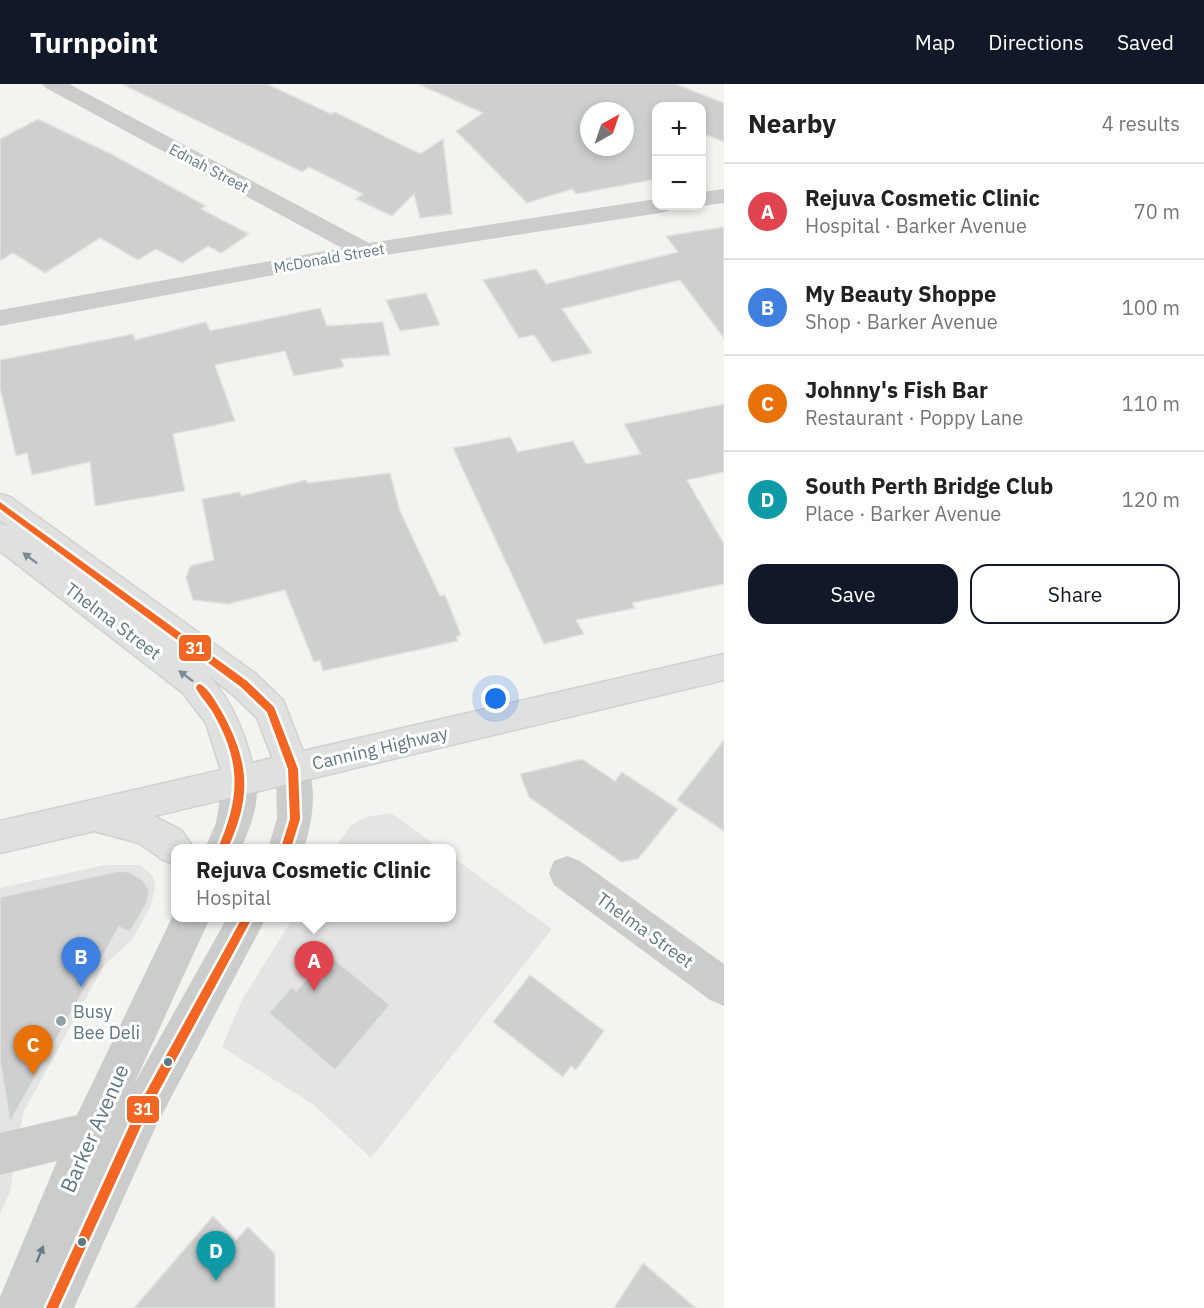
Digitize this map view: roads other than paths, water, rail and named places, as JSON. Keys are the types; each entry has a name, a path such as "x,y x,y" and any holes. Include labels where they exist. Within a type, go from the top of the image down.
{"main road":[{"name":"Thelma Street","path":"0,505 244,684 271,710 293,769"},
{"name":"Thelma Street","path":"0,536 195,683 214,703 225,725 240,781"},
{"name":"Canning Highway","path":"0,837 724,667"},
{"path":"96,816 142,827 172,844"}],"street":[{"name":"Ednah Street","path":"53,84 366,251"},
{"path":"706,198 724,196"},
{"name":"McDonald Street","path":"0,318 366,251 652,207"},
{"path":"288,844 295,819 293,769"},
{"path":"225,844 234,823 240,781"},
{"name":"Thelma Street","path":"567,873 724,987"},
{"name":"Barker Avenue","path":"18,1308 90,1133 189,922"},
{"name":"Barker Avenue","path":"52,1308 87,1223 197,1002 246,922"},
{"path":"158,984 197,1002"},
{"path":"0,1154 90,1133"}],"place":[{"name":"My Beauty Shoppe","path":"81,987"},
{"name":"Rejuva Cosmetic Clinic","path":"314,991"},
{"name":"Busy Bee Deli","path":"61,1021"},
{"name":"Johnny's Fish Bar","path":"33,1075"},
{"name":"South Perth Bridge Club","path":"216,1281"}]}
